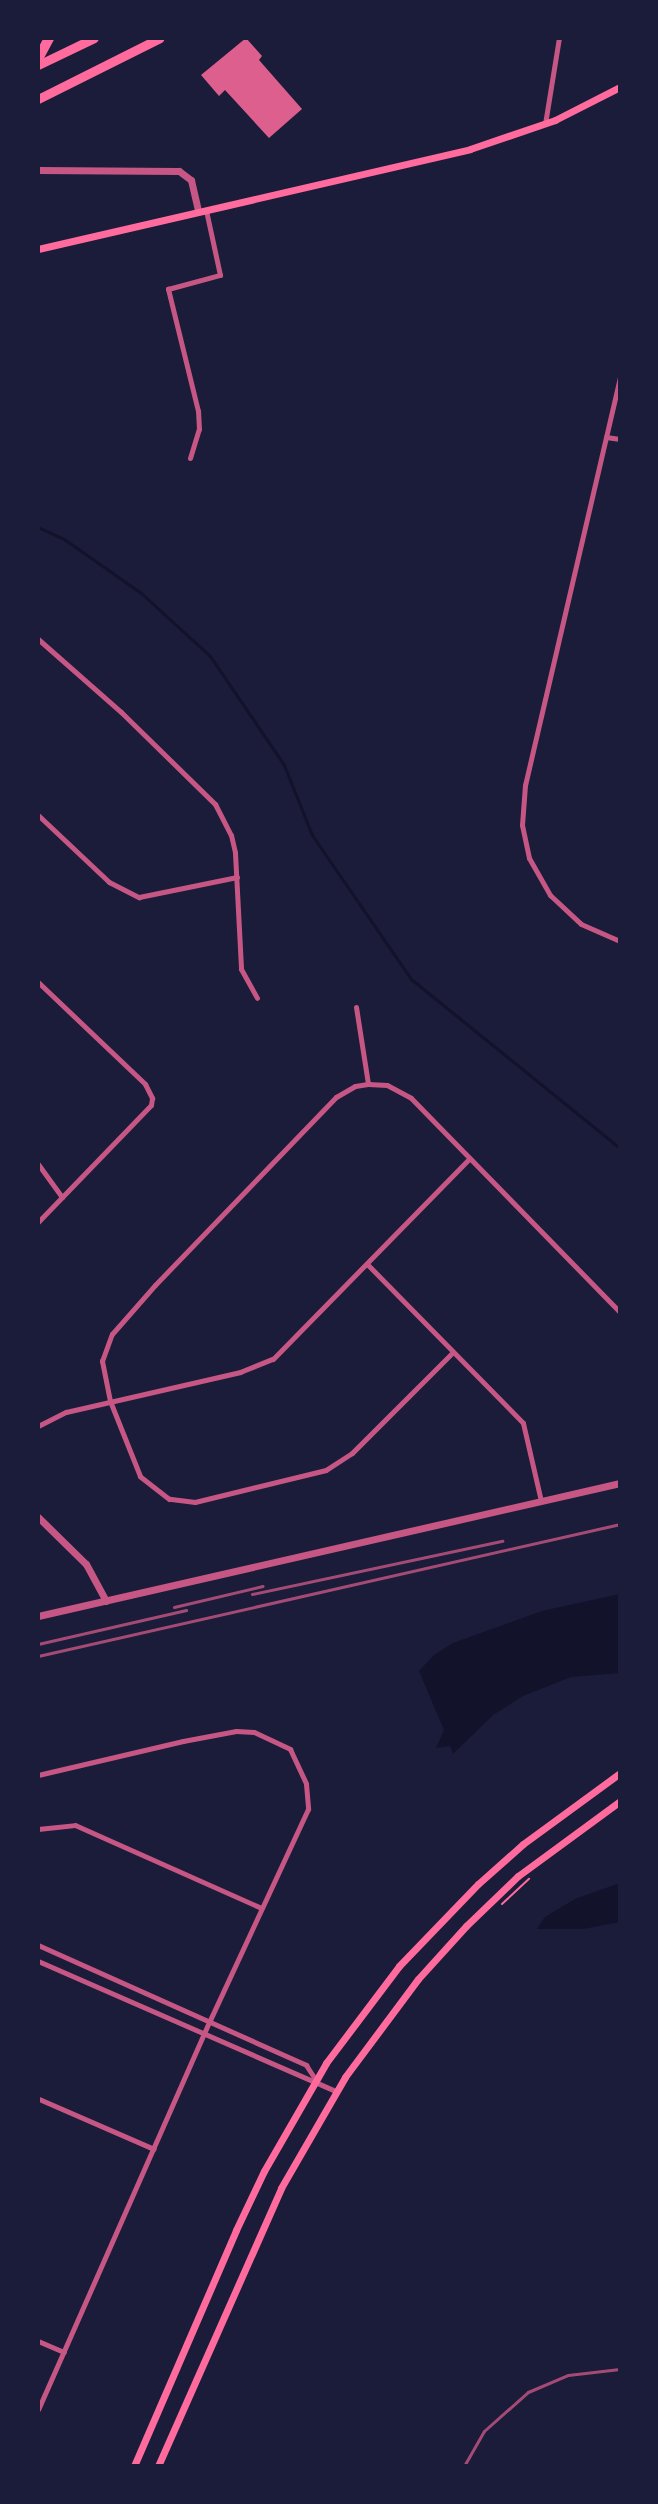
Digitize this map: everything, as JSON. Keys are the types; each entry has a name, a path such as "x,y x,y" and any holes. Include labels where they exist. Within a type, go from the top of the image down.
{"highway":[{"path":"38,59 49,38"},
{"path":"38,65 94,38"},
{"path":"38,99 155,39"}],"main road":[{"path":"38,249 439,157 545,124 620,87"},
{"path":"134,2466 236,2230 316,2080 360,2016 434,1927 523,1844 620,1773"},
{"path":"158,2466 281,2188 336,2091 418,1979 466,1926 518,1876 620,1801"}],"street":[{"path":"545,124 559,38"},
{"path":"38,170 143,169 183,172 193,184 220,275 168,289 198,411 199,429 190,458"},
{"path":"620,377 525,785 522,825 529,858 550,895 581,924 620,941"},
{"path":"606,437 620,439"},
{"path":"38,639 87,680 203,790 231,835 237,877 238,957 246,982 257,998"},
{"path":"38,815 109,882 139,897 237,877"},
{"path":"38,982 145,1084 150,1090 151,1105 38,1222"},
{"path":"356,1007 368,1084"},
{"path":"453,1352 352,1453 326,1470 195,1502 169,1499 140,1476 110,1401 102,1361 108,1342 123,1319 336,1097 355,1086 368,1084 387,1085 411,1098 620,1312"},
{"path":"38,1426 54,1416 262,1365 296,1338 469,1159"},
{"path":"38,1164 62,1197"},
{"path":"368,1265 523,1423 541,1501"},
{"path":"38,1616 620,1483"},
{"path":"38,1517 86,1564 106,1601"},
{"path":"38,1775 236,1731 272,1738 290,1749 300,1765 308,1809 203,2035 38,2409"},
{"path":"38,1829 75,1825 261,1908"},
{"path":"38,1945 306,2065 316,2080"},
{"path":"38,1961 300,2078 316,2080 336,2091"},
{"path":"39,2099 154,2149"},
{"path":"38,2341 64,2352"}],"path":[{"path":"498,1908 531,1877"}],"shaded area":[{"path":"620,1594 620,1673 571,1677 523,1696 493,1715 453,1754 450,1746 436,1748 444,1730 419,1671 434,1655 453,1643 542,1611"},
{"path":"620,1883 620,1922 583,1929 537,1929 545,1917 575,1899"}],"building":[{"path":"246,38 262,56 259,60 302,109 269,138 225,90 219,96 201,75"}],"waterway":[{"path":"38,527 64,539 141,593 210,656 284,765 312,835 411,979 620,1148"}],"railway":[{"path":"38,1656 620,1524"},
{"path":"252,1594 502,1541"},
{"path":"174,1607 263,1586"},
{"path":"38,1644 186,1610"},
{"path":"464,2466 484,2431 528,2392 568,2375 620,2369"}]}
